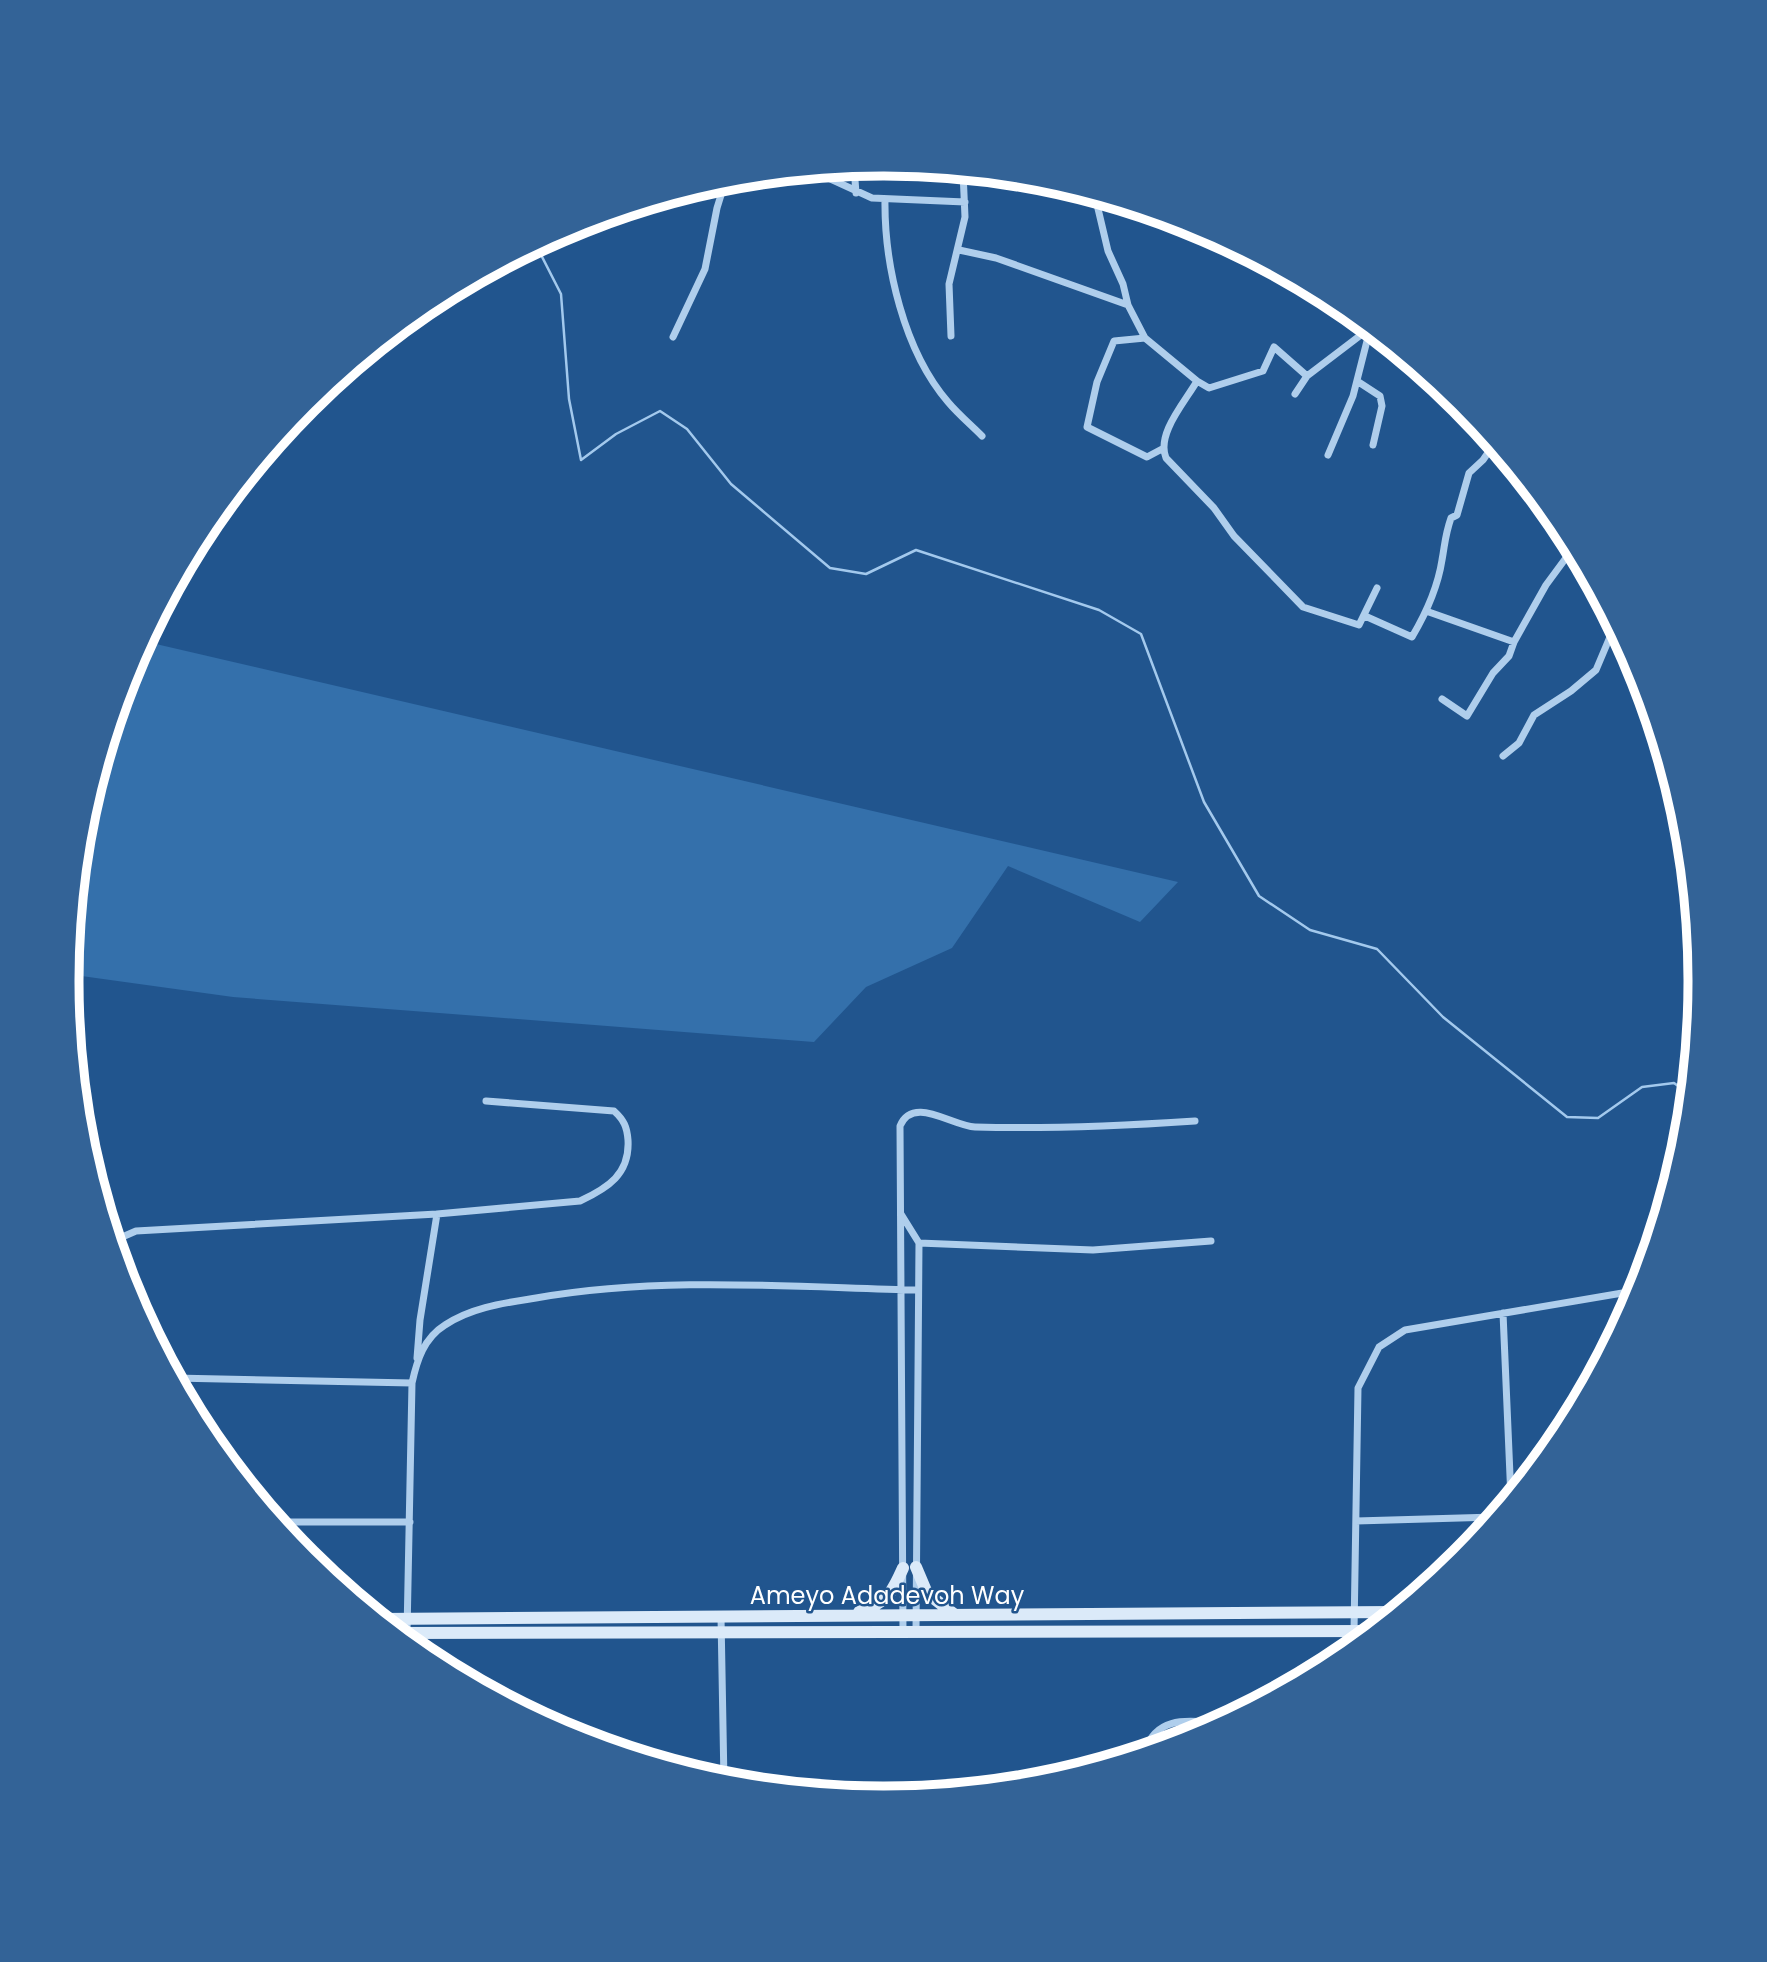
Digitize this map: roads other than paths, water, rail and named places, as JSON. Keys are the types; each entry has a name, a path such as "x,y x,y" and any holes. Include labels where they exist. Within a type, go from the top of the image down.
{"street":[{"path":"855,177 856,193"},
{"path":"827,178 856,193 885,199 965,202"},
{"path":"951,336 949,284 959,250 965,202 964,181"},
{"path":"673,337 705,269 722,193"},
{"path":"885,199 886,245 916,354 947,401 982,436"},
{"path":"1097,206 1108,251 1123,284 1128,305 1145,338 1197,381 1209,388 1263,371 1273,347 1307,376"},
{"path":"959,250 996,258 1128,305"},
{"path":"1295,394 1307,376 1361,334"},
{"path":"1145,338 1114,341 1097,382 1087,427 1147,457 1162,449"},
{"path":"1328,455 1357,381 1367,339"},
{"path":"1197,381 1164,437 1162,449 1166,458 1214,508 1234,536 1303,607 1359,625 1377,588"},
{"path":"1357,381 1380,396 1382,406 1373,445"},
{"path":"1365,616 1412,637 1426,611 1442,560 1442,541 1451,518 1458,515 1465,482 1469,473 1489,451"},
{"path":"1442,699 1467,716 1493,673 1509,656 1546,585 1567,557"},
{"path":"1426,611 1514,642"},
{"path":"1503,756 1519,743 1529,729 1534,715 1571,691 1596,670 1610,636"},
{"path":"120,1238 136,1231 438,1214 580,1201 600,1192 621,1174 629,1156 627,1127 614,1111 486,1101"},
{"path":"909,1632 903,1568 900,1126 910,1113 931,1113 964,1126 1047,1129 1195,1121"},
{"path":"900,1212 919,1243 916,1567 909,1632"},
{"path":"405,1627 408,1619 412,1383 438,1214"},
{"path":"919,1243 1093,1251 1211,1241"},
{"path":"417,1360 429,1340 444,1325 476,1310 564,1293 680,1284 918,1290"},
{"path":"1354,1631 1357,1388 1379,1347 1405,1330 1626,1292"},
{"path":"1503,1313 1510,1486"},
{"path":"184,1378 412,1383"},
{"path":"1356,1521 1484,1517"},
{"path":"287,1522 410,1522"},
{"path":"916,1567 927,1593 955,1615"},
{"path":"850,1616 877,1605 891,1594 903,1568"},
{"name":"Ameyo Adadevoh Way","path":"394,1619 1381,1612"},
{"path":"721,1617 724,1769"},
{"name":"Ameyo Adadevoh Way","path":"413,1633 1354,1631"},
{"path":"1152,1739 1158,1728 1174,1720 1197,1721"}],"waterway":[{"path":"540,254 561,294 569,399 581,460 616,434 660,411 687,429 731,484 830,568 866,574 916,550 1099,610 1141,634 1204,802 1259,896 1310,930 1377,949 1443,1017 1567,1117 1598,1118 1642,1087 1674,1083 1681,1088"}]}
